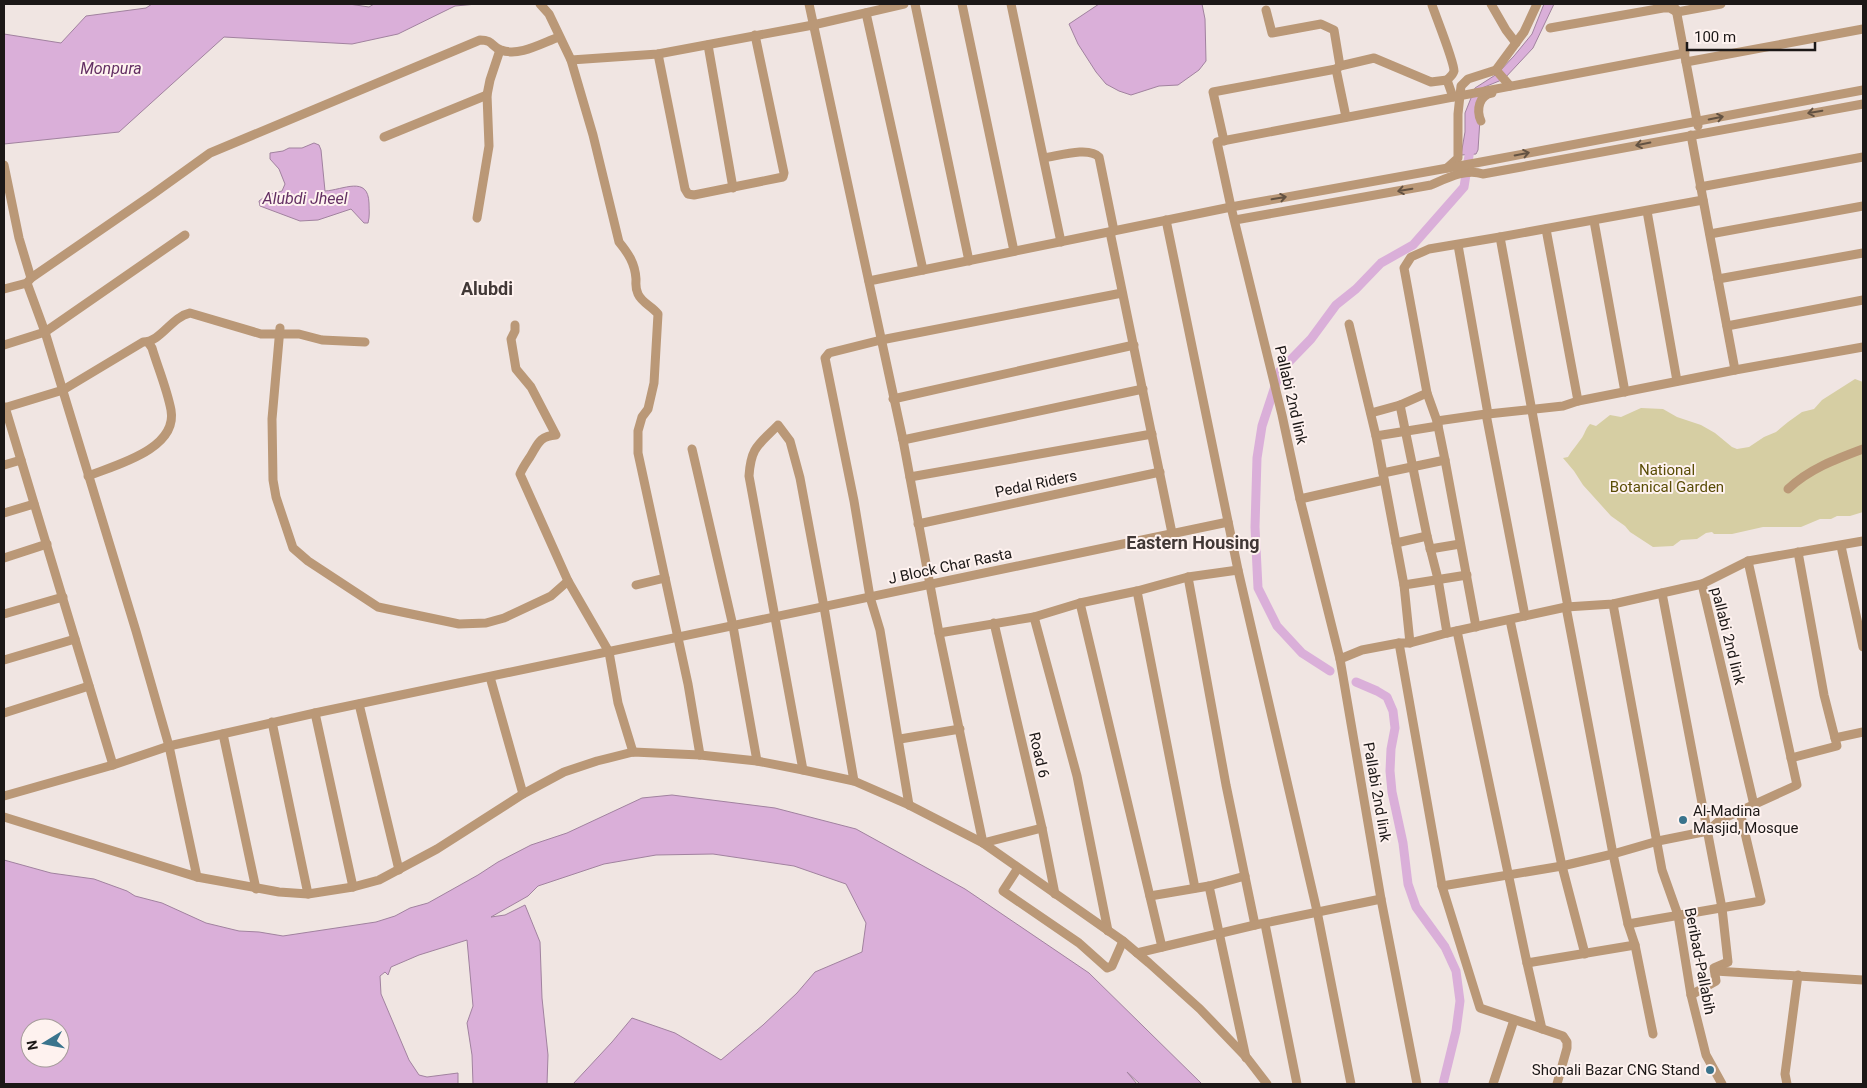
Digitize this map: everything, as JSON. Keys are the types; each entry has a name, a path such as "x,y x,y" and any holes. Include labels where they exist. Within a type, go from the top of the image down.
{"street":[{"path":"540,4 548,14 571,60 593,135 619,242 630,255 634,267 635,289 639,298 658,314 654,382 648,408 642,417 638,431 638,453 688,684 700,755"},
{"path":"809,4 903,440 939,633 983,843"},
{"path":"571,60 658,54 813,25 904,4"},
{"path":"915,4 969,261"},
{"path":"962,4 1014,251"},
{"path":"1011,4 1062,242"},
{"path":"1491,4 1516,43"},
{"path":"1550,28 1662,8 1721,4"},
{"path":"1432,5 1454,70 1447,80 1431,82 1374,58 1213,92 1224,141 1505,86 1863,29"},
{"path":"1235,220 1431,185 1450,170 1458,158 1458,96 1461,86 1468,79 1496,71 1528,25 1533,6"},
{"path":"1675,8 1697,121 1695,134 1700,187 1735,370"},
{"path":"1266,10 1272,32 1321,24 1334,30 1346,117"},
{"path":"866,13 923,270"},
{"path":"658,54 685,189 688,194 694,196 783,177 784,173 755,35"},
{"path":"4,289 29,280 146,200 210,153 480,40 488,40 500,50 513,52 526,50 559,37"},
{"path":"708,45 733,188"},
{"path":"477,218 489,146 487,95 500,50"},
{"path":"1496,71 1505,86"},
{"path":"1447,80 1458,96"},
{"path":"1480,121 1478,113 1481,101 1486,94 1505,86"},
{"path":"869,281 1231,207 1476,166 1697,121 1863,90"},
{"path":"384,137 487,95"},
{"path":"1476,166 1483,174 1863,104"},
{"name":"Pallabi 2nd link","path":"1224,141 1217,142 1231,207 1340,659 1381,899 1417,1084"},
{"path":"1044,158 1088,151 1095,152 1099,157 1122,292 1172,533"},
{"path":"1700,187 1863,157"},
{"path":"4,165 29,280 169,746 197,878"},
{"path":"1476,627 1445,460 1437,423 1427,393 1404,268 1411,257 1429,249 1500,238 1703,200"},
{"path":"1710,234 1863,206"},
{"path":"1647,211 1677,381"},
{"path":"1166,220 1238,570 1317,912 1351,1084"},
{"path":"1594,221 1625,392"},
{"path":"1546,229 1578,401"},
{"path":"4,345 45,332 185,235"},
{"path":"1500,238 1613,854 1628,924 1635,945 1653,1034"},
{"path":"1458,245 1487,414 1526,616"},
{"path":"1718,279 1863,253"},
{"path":"909,805 900,740 880,630 870,597 854,501 825,358 829,353 881,340 1122,292"},
{"path":"1727,326 1863,300"},
{"path":"113,765 5,407 63,390 143,342 148,342 181,315 190,314 261,334 280,331 322,340 365,342"},
{"path":"1349,324 1376,436 1404,585 1410,644"},
{"path":"514,325 515,331 511,339 516,369 532,387 556,435 546,436 536,445 530,457 524,463 520,474 568,581 609,652 618,703 633,752"},
{"path":"280,331 272,419 273,480 276,497 293,548 308,561 378,607 459,624 486,623 504,618 551,596 568,581"},
{"path":"88,476 133,459 162,441 169,428 171,412 152,348 148,342"},
{"path":"894,399 1134,345"},
{"path":"1376,436 1406,432 1437,423 1487,414 1563,406 1578,401 1677,381 1863,346"},
{"path":"903,440 1143,389"},
{"path":"1371,413 1400,405 1427,393"},
{"path":"1400,405 1427,536 1438,579 1447,633"},
{"path":"803,770 749,476 751,459 756,448 778,426 790,441 796,465 824,607 854,781"},
{"path":"910,477 1152,434"},
{"path":"692,449 733,626 757,761"},
{"path":"1788,489 1802,476 1863,449"},
{"path":"4,465 21,460"},
{"path":"1300,498 1445,460"},
{"name":"Pedal Riders","path":"918,524 1160,472"},
{"path":"4,513 34,504"},
{"name":"J Block Char Rasta","path":"4,796 113,765 169,746 272,722 1228,522"},
{"path":"1396,543 1427,536"},
{"path":"1702,584 1748,561 1863,541"},
{"path":"4,558 47,544"},
{"path":"1430,549 1460,544"},
{"path":"1841,546 1863,647"},
{"path":"1791,758 1837,746 1824,695 1798,552"},
{"path":"1442,886 1562,866 1658,841 1708,831 1720,820 1797,785 1748,561"},
{"path":"939,633 1034,618 1080,603 1138,591 1188,577 1238,570"},
{"path":"1404,585 1467,575"},
{"path":"1188,577 1254,925"},
{"path":"636,584 665,578"},
{"name":"pallabi 2nd link","path":"1340,659 1362,650 1399,643 1410,644 1447,633 1567,607 1613,604 1702,584 1754,805"},
{"path":"1138,591 1195,888"},
{"path":"1662,593 1722,908 1728,962 1714,968 1716,981 1691,995"},
{"path":"4,614 62,597"},
{"path":"1080,603 1162,947"},
{"name":"Beribad-Pallabih","path":"1613,604 1662,870 1678,915 1691,995 1706,1055 1722,1084"},
{"path":"1034,618 1078,776 1108,931"},
{"path":"1510,620 1562,866 1585,954"},
{"name":"Road 6","path":"994,623 1042,828 1055,894"},
{"path":"1457,631 1542,1029"},
{"path":"4,660 75,639"},
{"path":"1399,643 1442,886 1480,1008 1564,1036 1567,1042 1566,1057 1557,1084"},
{"path":"490,677 523,794"},
{"path":"4,713 90,686"},
{"path":"359,704 399,870"},
{"path":"315,713 353,887"},
{"path":"272,722 308,894"},
{"path":"900,740 960,729"},
{"path":"1835,738 1863,732"},
{"path":"223,734 256,889"},
{"path":"4,817 197,878 256,889 308,894 353,887 379,880 437,849 523,794 564,772 597,761 633,752 700,755 757,761 803,770 854,781 909,805 983,843 1123,941 1200,1009 1246,1058 1267,1084"},
{"path":"1628,924 1761,901 1740,812"},
{"path":"983,843 1042,828"},
{"path":"1018,868 1003,890 1079,943 1107,968 1112,966 1123,941"},
{"path":"1150,896 1209,886 1245,876"},
{"path":"1209,886 1246,1058"},
{"path":"1137,953 1254,925 1381,899"},
{"path":"1265,924 1297,1084"},
{"path":"1527,963 1635,945"},
{"path":"1715,970 1863,980"},
{"path":"1787,1084 1784,1074 1798,975"},
{"path":"1493,1084 1514,1020"}],"green space":[{"name":"National Botanical Garden","path":"1855,379 1863,382 1863,512 1850,516 1820,519 1801,527 1763,527 1732,534 1714,534 1712,532 1706,533 1697,539 1681,540 1673,546 1653,547 1630,532 1611,516 1583,485 1563,458 1568,457 1590,424 1596,426 1610,415 1621,417 1641,408 1663,409 1677,417 1701,425 1715,433 1732,447 1737,449 1749,447 1776,432 1802,412 1814,409 1822,400"}],"water":[{"name":"Monpura","path":"152,4 349,4 369,7 374,4 477,4 455,6 398,34 352,44 224,37 119,132 4,144 4,34 61,43 86,16 146,8"},
{"path":"1099,4 1202,4 1205,19 1206,61 1199,70 1178,85 1159,86 1131,95 1119,91 1106,84 1096,72 1078,44 1069,24"},
{"path":"1544,4 1554,4 1533,48 1504,79 1482,88 1478,150 1476,154 1461,155 1465,132 1465,113 1475,88 1497,74 1514,56 1532,34"},
{"name":"Alubdi Jheel","path":"314,143 319,145 321,150 325,191 353,186 364,189 368,194 368,223 364,223 351,209 318,220 300,221 260,206 259,201 267,195 282,191 285,184 279,169 270,159 270,153 289,148 302,148"},
{"path":"672,795 775,808 856,829 965,889 1089,973 1202,1084 1140,1084 1127,1072 1137,1084 573,1084 632,1018 675,1033 721,1060 763,1025 797,993 815,972 862,952 866,923 846,884 794,866 713,854 656,855 604,864 538,886 528,896 491,917 505,915 525,905 540,942 542,998 548,1055 547,1084 473,1084 472,1055 467,1023 473,1006 467,940 419,955 391,967 388,975 385,972 380,976 381,994 409,1060 419,1075 427,1077 458,1073 458,1084 4,1084 4,860 51,873 94,879 127,891 135,896 162,903 206,923 239,931 283,936 376,922 395,916 410,908 428,903 531,845 567,833 642,798"}],"waterway":[{"path":"1330,671 1302,653 1277,626 1258,588 1255,527 1257,458 1262,426 1280,371 1311,339 1336,305 1356,289 1381,263 1413,245 1464,187 1471,143"},
{"path":"1356,682 1387,697 1393,711 1395,728 1391,749 1390,771 1392,792 1403,843 1408,884 1416,907 1445,947 1456,971 1460,1001 1456,1031 1443,1084"}],"place":[{"name":"Al-Madina Masjid, Mosque","path":"1683,820"},
{"name":"Shonali Bazar CNG Stand","path":"1710,1070"}],"district":[{"name":"Alubdi","path":"487,289"},
{"name":"Eastern Housing","path":"1193,543"}]}
